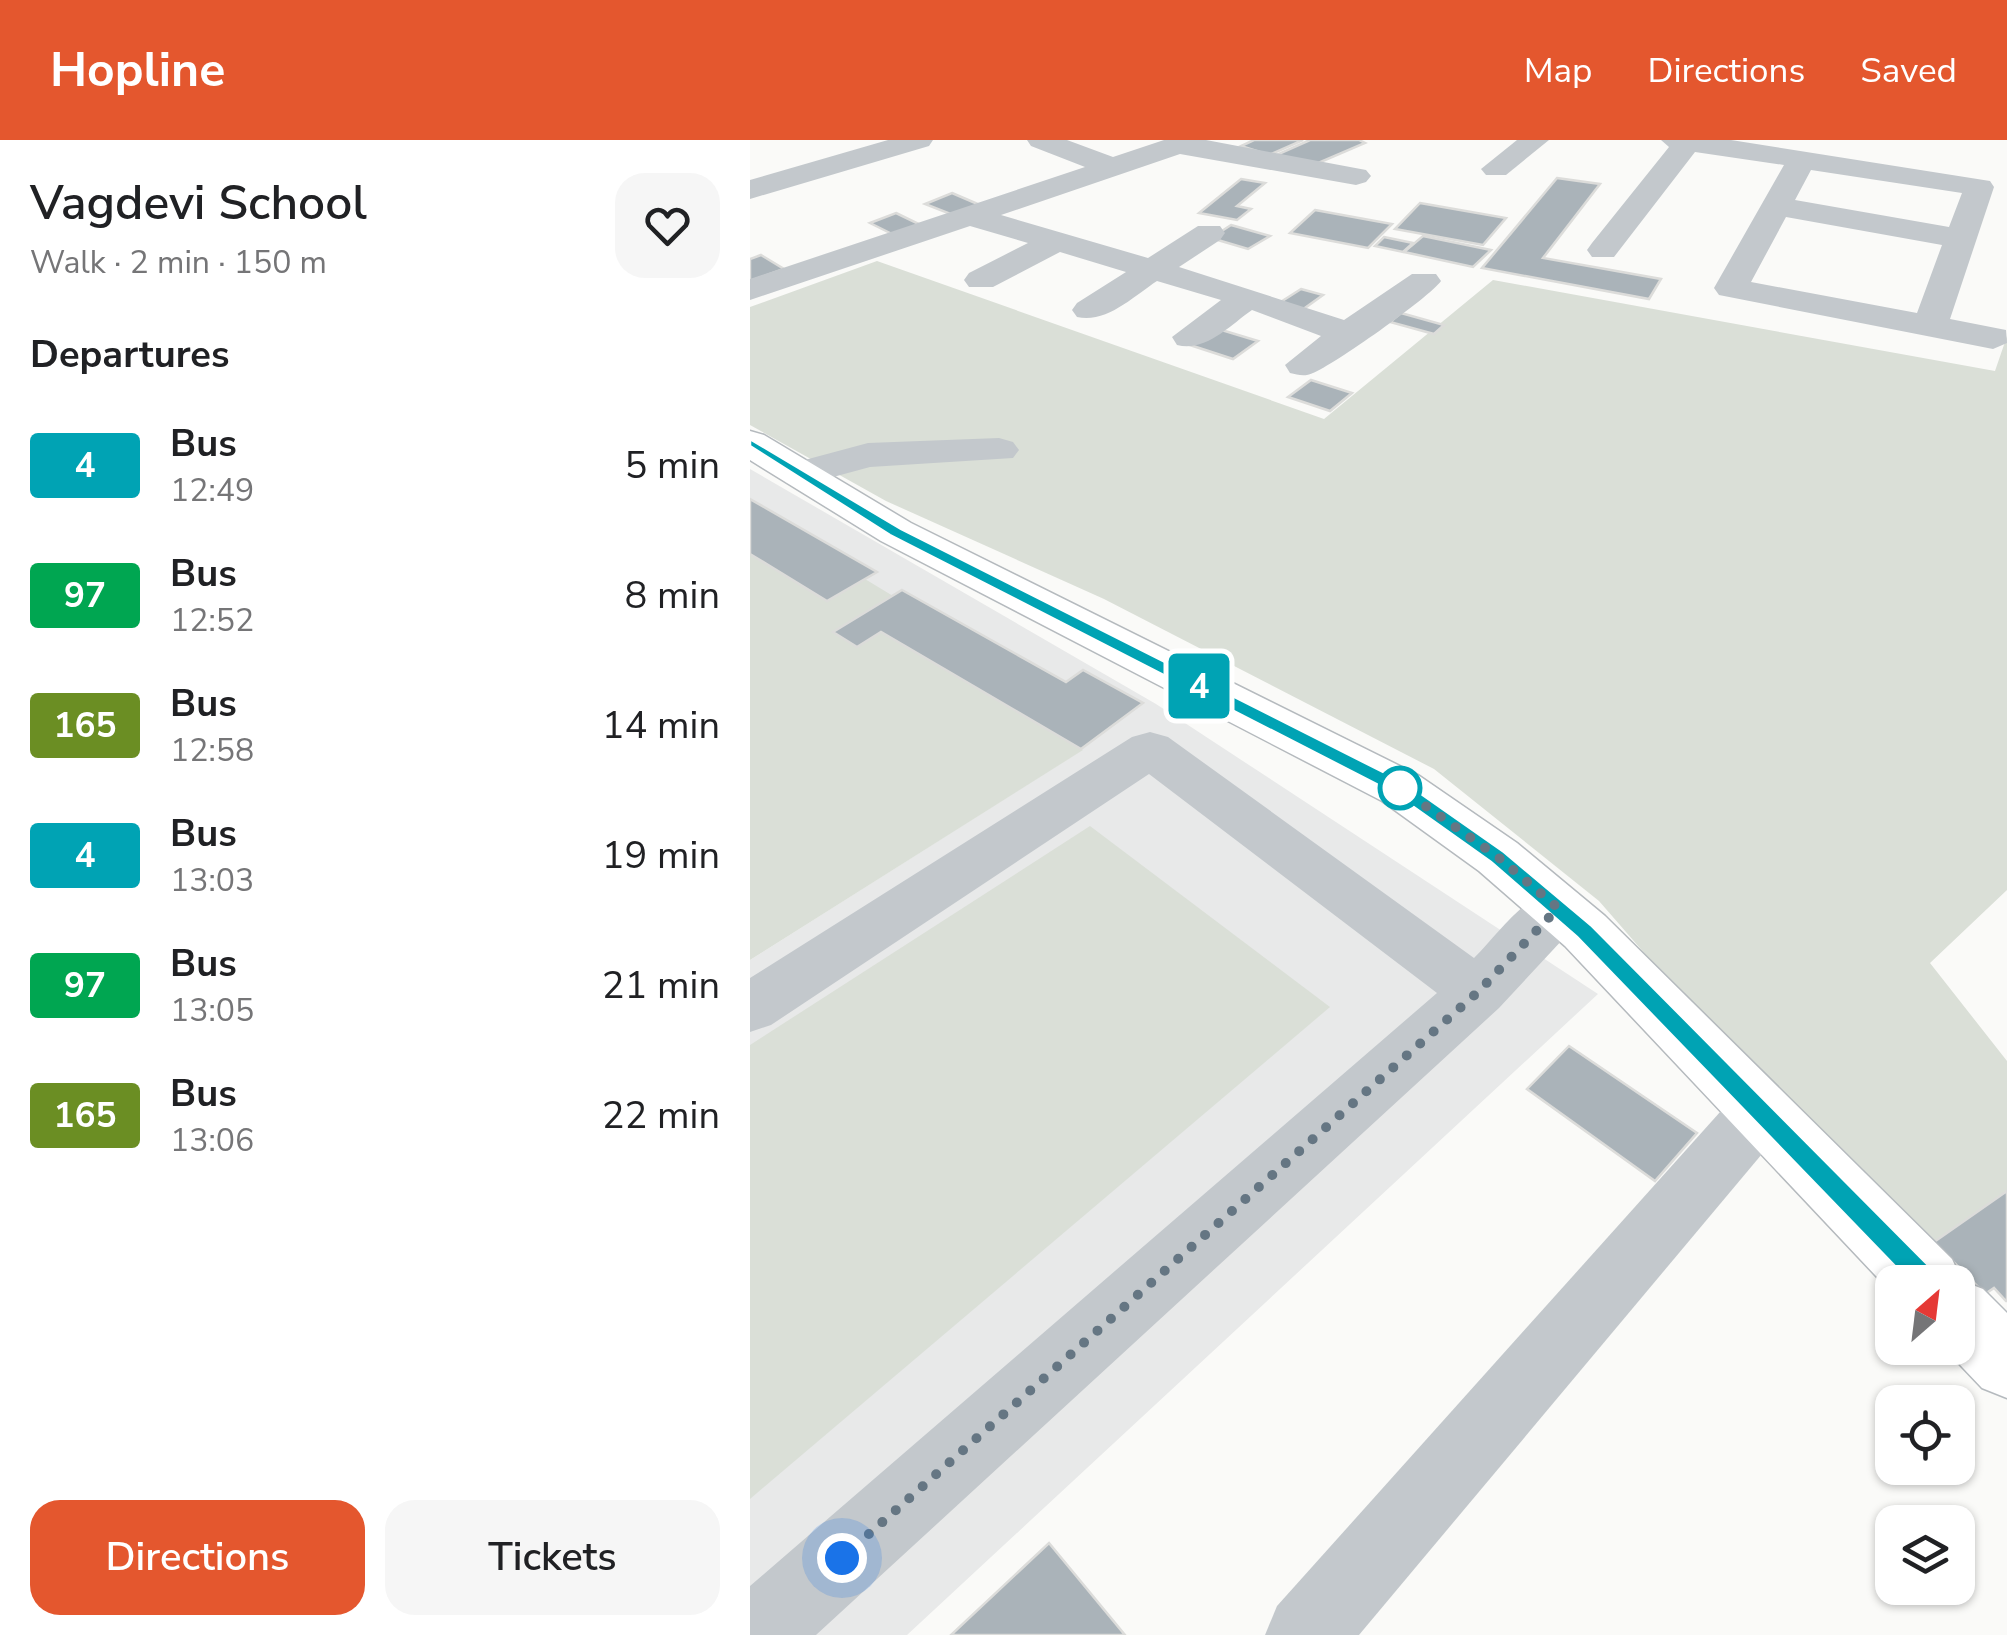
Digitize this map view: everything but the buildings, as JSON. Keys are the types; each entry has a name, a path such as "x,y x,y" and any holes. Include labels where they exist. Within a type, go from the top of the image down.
{"main road":[{"path":"750,443 896,532 1400,788 1498,857 1558,908 1911,1265"},
{"path":"1975,1331 2007,1364"}],"street":[{"path":"750,190 919,140"},
{"path":"1040,140 1112,167"},
{"path":"1496,169 1535,140"},
{"path":"1603,250 1682,141 1977,186 1980,189 1930,326"},
{"path":"750,290 1185,142 1356,176"},
{"path":"1802,159 1731,288 1993,338"},
{"path":"1776,206 1961,239"},
{"path":"892,208 935,228"},
{"path":"973,217 1248,296 1349,334"},
{"path":"1088,310 1209,232"},
{"path":"981,280 1056,241"},
{"path":"1749,255 1788,262"},
{"path":"1302,365 1424,281"},
{"path":"1904,284 1942,292"},
{"path":"1190,337 1248,296"},
{"path":"800,474 868,455 999,450"},
{"path":"750,1008 1150,749 1478,992"},
{"path":"756,1635 1478,992 1558,908"},
{"path":"1306,1635 1760,1111"}],"shaded area":[{"path":"877,261 1324,419 1493,280 1995,371 2007,336 2007,890 1930,963 2007,1061 2007,1191 1934,1242 1774,1102 1599,901 1434,769 1104,599 886,501 750,425 750,307"},
{"path":"750,469 1156,704 1598,994 907,1635 750,1635 750,960 1082,750 833,632 892,596 827,601 750,554"},
{"path":"750,554 827,601 865,579 893,596 834,633 857,647 881,632 1083,750 750,960"},
{"path":"1090,826 1330,1007 750,1499 750,1045"}],"bus line":[{"name":"4","path":"750,443 896,532 1400,788 1498,857 1584,931 1911,1265"}],"route":[{"path":"842,1558 1478,992 1558,908 1498,857 1400,788"}]}
